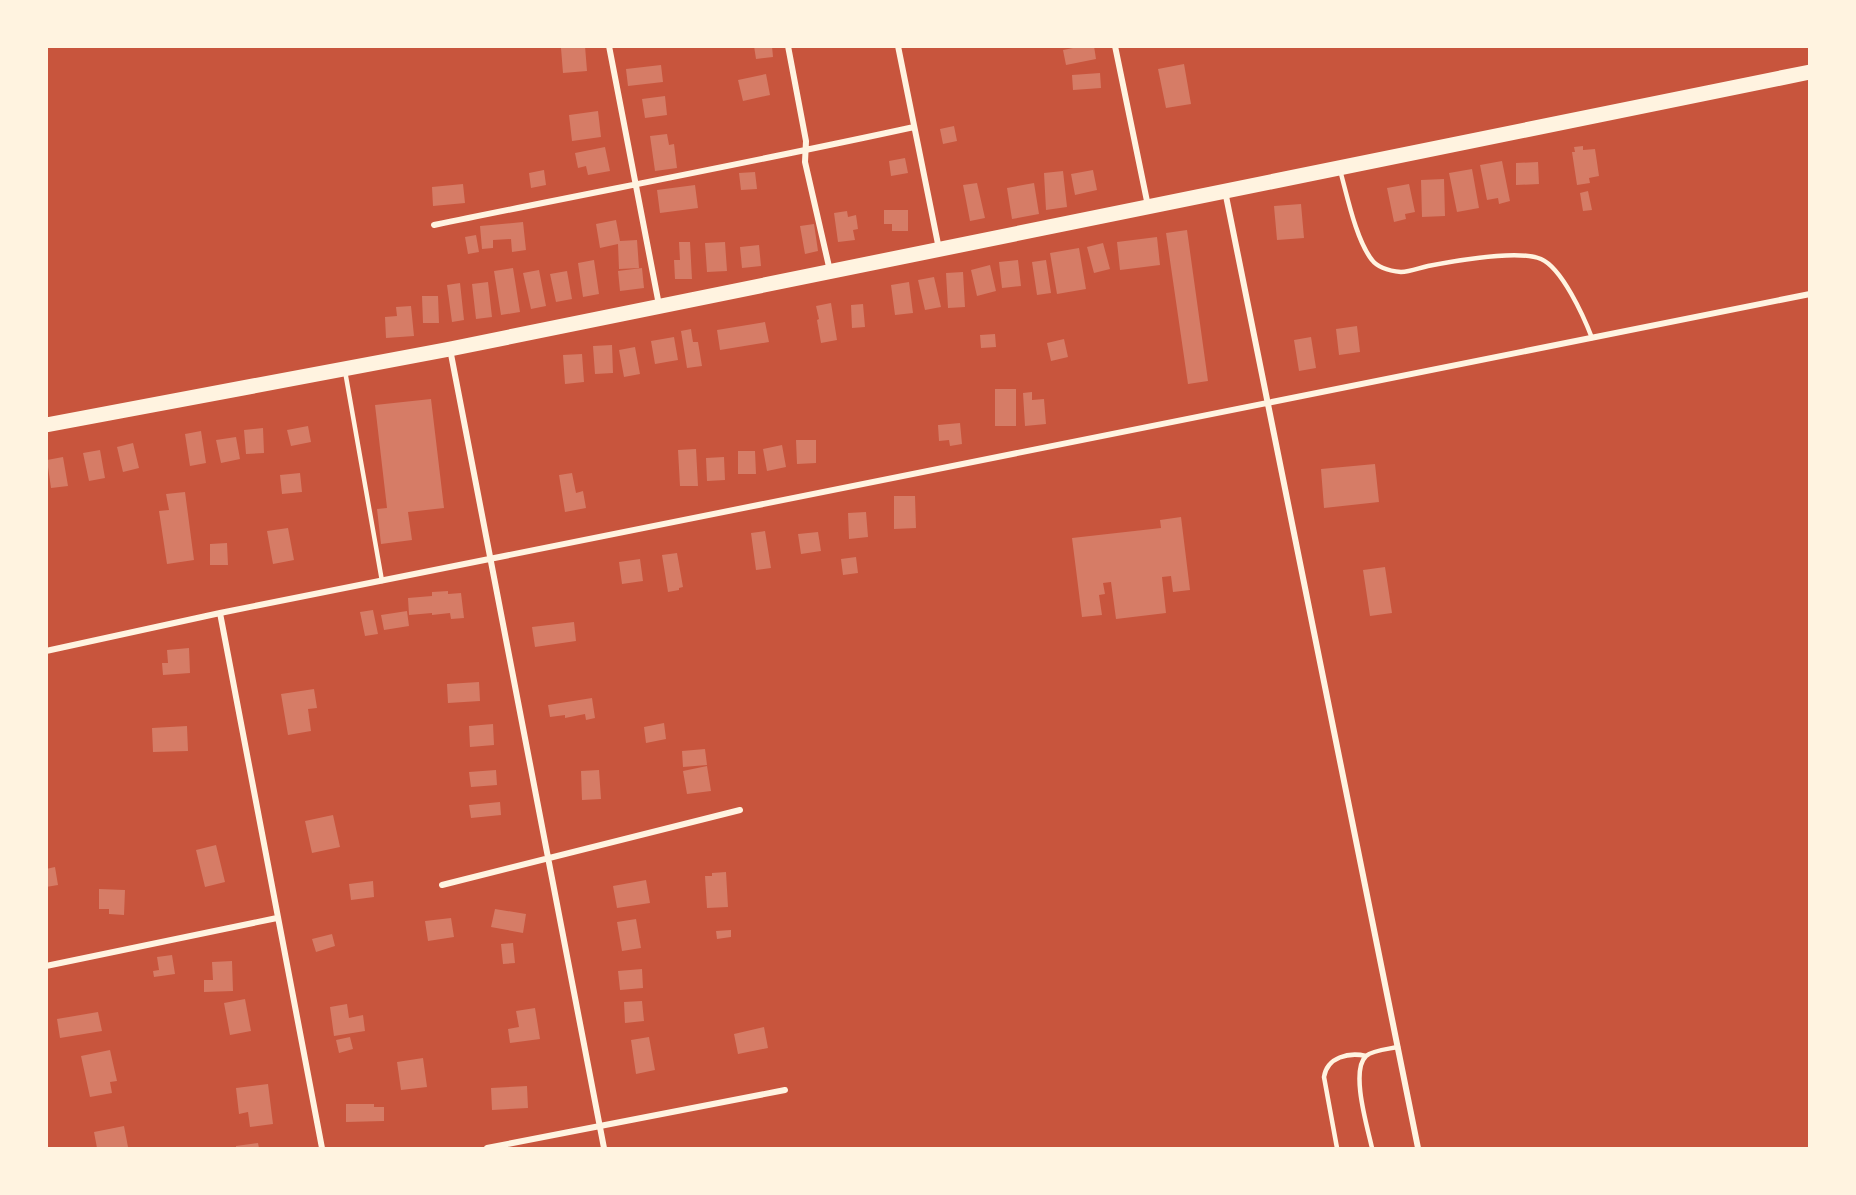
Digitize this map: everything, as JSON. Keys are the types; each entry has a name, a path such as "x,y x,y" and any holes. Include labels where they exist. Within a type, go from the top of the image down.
{"main road":[{"path":"46,425 450,349 1809,72"}],"street":[{"path":"609,46 659,306"},
{"path":"788,46 806,141 805,162 830,271"},
{"path":"898,46 940,250"},
{"path":"1115,46 1148,206"},
{"path":"434,225 914,128"},
{"path":"1225,191 1418,1149"},
{"path":"46,651 382,580 1809,294"},
{"path":"450,349 604,1149"},
{"path":"220,613 322,1149"},
{"path":"442,885 740,810"},
{"path":"46,966 277,918"},
{"path":"487,1149 785,1090"}],"lane":[{"path":"1339,167 1362,242 1373,261 1386,269 1403,272 1486,257 1519,255 1542,259 1568,288 1592,338"},
{"path":"344,369 382,580"},
{"path":"1372,1149 1359,1079 1363,1061 1372,1053 1398,1047"},
{"path":"1337,1149 1324,1077 1325,1070 1340,1057 1357,1054 1366,1056"}],"building":[{"path":"585,46 587,71 563,73 561,48"},
{"path":"754,46 772,46 773,57 756,59"},
{"path":"1094,46 1096,59 1066,65 1063,50"},
{"path":"1184,64 1191,104 1166,108 1158,69"},
{"path":"661,65 663,82 628,86 626,69"},
{"path":"1100,73 1101,88 1073,90 1072,75"},
{"path":"766,74 770,95 743,101 738,80"},
{"path":"665,96 667,115 645,118 642,99"},
{"path":"598,111 601,137 572,141 569,115"},
{"path":"954,126 957,141 943,144 940,129"},
{"path":"667,134 669,145 674,144 677,168 655,171 650,136"},
{"path":"1583,146 1583,150 1595,149 1599,176 1589,178 1590,183 1577,185 1572,152 1575,152 1574,147"},
{"path":"605,147 610,171 588,175 586,166 578,168 575,153"},
{"path":"905,158 908,173 891,176 889,161"},
{"path":"1502,161 1510,201 1499,204 1498,198 1487,200 1480,165"},
{"path":"1538,162 1539,184 1516,185 1516,163"},
{"path":"1472,169 1479,208 1457,212 1449,173"},
{"path":"544,170 546,185 531,188 529,173"},
{"path":"1093,170 1097,190 1075,195 1071,174"},
{"path":"1063,171 1067,207 1046,210 1044,173"},
{"path":"755,172 757,189 741,190 739,173"},
{"path":"1444,179 1445,216 1422,217 1421,180"},
{"path":"977,183 985,218 970,221 963,185"},
{"path":"1034,183 1039,214 1012,219 1007,188"},
{"path":"463,184 465,203 433,206 432,187"},
{"path":"1409,184 1415,212 1405,214 1406,219 1394,222 1387,188"},
{"path":"695,185 698,208 660,213 657,190"},
{"path":"1588,191 1592,210 1583,211 1580,193"},
{"path":"1301,204 1304,238 1277,240 1274,206"},
{"path":"884,210 908,210 908,231 892,231 892,224 884,224"},
{"path":"847,211 848,217 856,215 858,229 853,230 855,240 838,242 834,213"},
{"path":"616,220 620,241 637,240 639,268 619,269 618,244 600,248 596,224"},
{"path":"523,222 526,250 512,252 511,239 493,240 493,248 482,249 480,226"},
{"path":"814,224 818,251 805,254 800,226"},
{"path":"1187,230 1208,381 1188,384 1166,233"},
{"path":"476,235 479,252 468,254 465,237"},
{"path":"1157,237 1160,265 1120,270 1117,242"},
{"path":"679,242 690,242 692,279 675,279 674,260 680,260"},
{"path":"725,242 727,271 707,272 705,243"},
{"path":"1103,243 1110,269 1094,273 1087,247"},
{"path":"759,245 761,266 742,268 740,247"},
{"path":"1079,248 1086,289 1057,294 1050,253"},
{"path":"594,260 599,294 583,297 578,263"},
{"path":"1018,260 1021,286 1002,288 999,262"},
{"path":"1046,260 1051,293 1037,295 1032,262"},
{"path":"990,265 996,291 977,296 971,270"},
{"path":"513,268 520,312 501,315 494,271"},
{"path":"642,268 644,288 620,291 618,271"},
{"path":"539,270 546,306 531,309 523,273"},
{"path":"567,271 572,299 556,302 550,274"},
{"path":"963,272 965,307 948,308 946,273"},
{"path":"934,277 941,307 925,310 918,280"},
{"path":"488,282 492,317 476,319 472,284"},
{"path":"909,282 913,313 895,315 891,285"},
{"path":"460,283 464,320 452,322 447,285"},
{"path":"422,296 438,296 439,323 423,323"},
{"path":"831,303 837,340 821,343 816,306"},
{"path":"863,304 865,327 852,328 851,305"},
{"path":"411,306 414,336 386,338 385,317 397,316 396,307"},
{"path":"765,322 769,342 720,350 717,330"},
{"path":"1357,326 1360,352 1339,355 1336,329"},
{"path":"691,329 693,342 698,342 702,366 687,368 681,331"},
{"path":"995,334 996,347 981,348 980,335"},
{"path":"674,337 678,360 655,364 651,341"},
{"path":"1311,337 1316,368 1299,371 1294,340"},
{"path":"1064,339 1068,357 1051,361 1047,343"},
{"path":"612,345 613,373 595,374 593,346"},
{"path":"635,347 640,374 624,377 619,350"},
{"path":"582,354 584,382 565,384 563,355"},
{"path":"995,389 1016,389 1016,426 995,426"},
{"path":"1032,392 1032,400 1044,399 1046,424 1025,426 1023,393"},
{"path":"431,399 444,508 408,512 412,540 381,544 377,509 387,508 375,405"},
{"path":"960,423 962,444 950,446 949,440 939,441 938,425"},
{"path":"308,426 311,442 291,446 287,430"},
{"path":"263,428 264,453 246,454 244,430"},
{"path":"201,431 206,463 190,466 185,434"},
{"path":"236,437 240,459 221,463 216,440"},
{"path":"796,440 816,440 816,463 797,464"},
{"path":"133,443 139,468 123,472 117,447"},
{"path":"782,445 786,467 767,471 763,449"},
{"path":"696,449 698,486 680,486 678,450"},
{"path":"100,450 105,478 89,481 83,453"},
{"path":"738,451 755,451 756,474 738,474"},
{"path":"63,457 68,486 51,488 47,460"},
{"path":"724,457 725,480 707,481 706,458"},
{"path":"1375,464 1379,502 1324,508 1321,469"},
{"path":"300,473 302,492 282,494 280,475"},
{"path":"572,473 576,493 583,491 586,508 565,512 559,475"},
{"path":"185,492 194,560 167,564 159,511 169,510 166,494"},
{"path":"894,496 915,496 916,528 894,529"},
{"path":"866,512 868,537 849,539 848,513"},
{"path":"1181,517 1190,590 1173,592 1171,576 1162,577 1166,613 1116,619 1111,582 1103,583 1105,594 1099,595 1102,615 1082,617 1072,538 1161,528 1160,520"},
{"path":"288,528 294,560 273,564 267,531"},
{"path":"765,531 771,568 756,570 751,533"},
{"path":"818,532 821,551 801,554 798,534"},
{"path":"227,543 228,565 210,565 210,544"},
{"path":"677,553 683,587 668,592 662,555"},
{"path":"856,557 858,573 843,575 841,559"},
{"path":"640,559 643,581 622,584 619,562"},
{"path":"1385,567 1392,613 1370,616 1363,570"},
{"path":"448,591 448,594 461,593 464,618 451,619 450,613 409,615 408,598 432,596 432,592"},
{"path":"373,610 378,634 365,636 360,612"},
{"path":"407,611 409,626 384,630 381,615"},
{"path":"574,622 576,641 535,647 532,627"},
{"path":"189,648 190,673 163,675 162,663 168,663 167,650"},
{"path":"479,682 480,701 448,703 447,684"},
{"path":"314,689 317,708 308,709 311,731 288,735 281,694"},
{"path":"592,698 595,718 586,720 585,714 565,718 565,715 550,717 548,705"},
{"path":"664,723 666,739 646,743 644,727"},
{"path":"493,724 494,745 470,747 469,726"},
{"path":"187,726 188,751 153,752 152,728"},
{"path":"705,749 707,765 683,767 682,751"},
{"path":"707,766 711,791 687,794 683,771"},
{"path":"496,770 497,785 471,787 469,772"},
{"path":"599,770 601,799 582,800 581,771"},
{"path":"500,802 501,815 471,818 469,805"},
{"path":"333,815 340,847 312,853 305,821"},
{"path":"216,845 225,882 205,887 196,850"},
{"path":"55,867 58,885 46,887 46,869"},
{"path":"726,872 728,907 707,908 705,876"},
{"path":"646,880 650,903 617,908 613,886"},
{"path":"373,881 374,897 351,900 349,884"},
{"path":"99,889 125,890 124,915 109,914 109,909 99,909"},
{"path":"495,909 526,914 523,933 491,927"},
{"path":"451,918 454,937 428,941 425,921"},
{"path":"636,919 641,948 622,951 617,922"},
{"path":"731,930 731,937 717,939 716,931"},
{"path":"332,934 335,946 316,952 312,939"},
{"path":"513,943 515,963 503,964 501,944"},
{"path":"172,955 175,974 154,977 153,971 159,970 157,957"},
{"path":"232,961 233,991 204,992 204,980 213,980 212,962"},
{"path":"642,969 643,988 620,990 618,971"},
{"path":"245,999 251,1031 230,1035 224,1003"},
{"path":"642,1001 644,1021 625,1023 624,1002"},
{"path":"347,1004 349,1018 363,1015 365,1031 334,1036 330,1007"},
{"path":"535,1008 540,1039 510,1043 508,1029 519,1027 516,1011"},
{"path":"98,1012 102,1031 60,1038 57,1019"},
{"path":"764,1027 768,1048 738,1054 734,1034"},
{"path":"350,1037 353,1049 339,1053 336,1040"},
{"path":"649,1037 655,1070 636,1074 631,1040"},
{"path":"110,1050 117,1081 110,1082 112,1093 90,1097 81,1056"},
{"path":"423,1058 427,1087 401,1090 397,1062"},
{"path":"268,1084 273,1124 250,1127 248,1112 239,1114 236,1088"},
{"path":"527,1086 528,1108 492,1110 491,1088"},
{"path":"346,1104 374,1104 374,1107 384,1107 384,1121 346,1122"},
{"path":"124,1126 128,1147 97,1148 94,1132"},
{"path":"258,1143 259,1148 236,1148 236,1146"}]}
